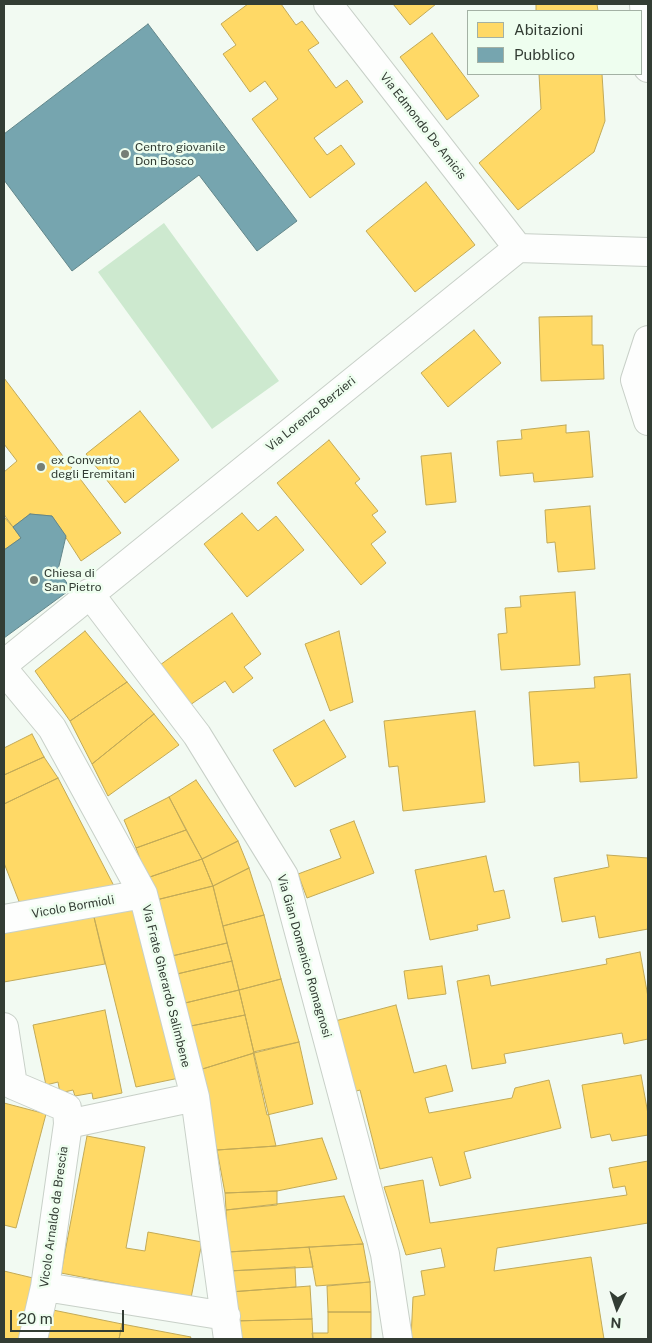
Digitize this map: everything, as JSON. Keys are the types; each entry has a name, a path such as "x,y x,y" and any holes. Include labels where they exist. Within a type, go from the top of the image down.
{"street":[{"name":"Via Edmondo De Amicis","path":"328,4 518,248"},
{"path":"644,4 648,68"},
{"path":"518,248 648,252"},
{"name":"Via Lorenzo Berzieri","path":"4,664 89,593 518,248"},
{"path":"648,340 635,380 648,421"},
{"name":"Via Gian Domenico Romagnosi","path":"89,593 197,735 284,876 385,1254 398,1339"},
{"name":"Via Frate Gherardo Salimbene","path":"4,670 52,728 143,894 194,1097 227,1328"},
{"name":"Vicolo Bormioli","path":"4,919 143,894"},
{"path":"4,1027 13,1085 68,1108 68,1124 194,1097"},
{"name":"Vicolo Arnaldo da Brescia","path":"33,1339 45,1288 68,1124"},
{"path":"45,1288 227,1328"}],"green space":[{"path":"164,223 279,381 212,429 98,272"}],"building: Abitazioni":[{"path":"248,4 281,4 296,25 302,21 319,43 308,50 336,88 347,80 363,102 314,138 327,155 341,145 355,164 310,198 252,119 278,99 265,81 250,92 223,54 236,45 221,24"},
{"path":"393,4 436,4 410,25"},
{"path":"536,4 597,4 598,10 536,10"},
{"path":"432,33 479,96 447,120 400,57"},
{"path":"539,75 602,75 605,121 594,152 518,210 479,163 541,109"},
{"path":"426,182 475,245 415,292 366,231"},
{"path":"592,316 592,345 603,345 604,379 541,381 539,317"},
{"path":"474,330 501,363 448,407 421,373"},
{"name":"ex Convento degli Eremitani","path":"4,378 121,533 81,561 52,516 30,514 13,527 4,517 4,472 17,461 4,444"},
{"path":"140,411 179,460 125,503 86,454"},
{"path":"566,425 566,433 589,431 593,477 534,482 533,473 500,476 497,441 522,439 521,430"},
{"path":"329,440 360,479 355,483 378,511 372,515 386,532 371,544 386,563 361,585 277,483"},
{"path":"451,453 456,502 426,505 421,456"},
{"path":"590,506 595,569 558,572 555,542 547,543 545,510"},
{"path":"242,513 258,531 276,516 304,550 247,597 204,544"},
{"path":"4,517 21,538 4,550"},
{"path":"575,592 580,665 501,670 498,634 507,633 505,608 521,607 520,596"},
{"path":"232,613 261,654 244,667 253,678 233,693 225,681 190,705 160,665"},
{"path":"85,631 127,682 70,721 35,671"},
{"path":"339,631 353,702 330,711 305,644"},
{"path":"630,674 637,778 580,782 579,762 534,766 529,692 595,688 594,677"},
{"path":"127,682 154,714 92,764 70,721"},
{"path":"475,711 485,802 403,811 398,766 389,767 384,721"},
{"path":"154,714 179,745 108,796 92,764"},
{"path":"324,720 346,757 295,787 273,750"},
{"path":"32,734 44,757 4,775 4,748"},
{"path":"44,757 58,778 4,804 4,775"},
{"path":"58,778 114,886 20,904 4,863 4,804"},
{"path":"196,780 238,841 202,859 169,797"},
{"path":"169,797 186,830 136,848 124,820"},
{"path":"354,821 374,873 307,898 298,874 341,858 330,830"},
{"path":"186,830 202,859 147,878 136,848"},
{"path":"238,841 249,868 213,886 202,859"},
{"path":"607,855 648,858 648,929 599,938 595,916 562,922 554,878 609,867"},
{"path":"486,856 494,892 504,890 510,918 477,925 478,930 430,940 415,870"},
{"path":"202,859 213,886 156,900 147,878"},
{"path":"249,868 264,915 223,926 213,886"},
{"path":"213,886 227,943 172,956 156,900"},
{"path":"134,906 184,1077 136,1087 93,913"},
{"path":"93,913 105,964 4,982 4,929"},
{"path":"264,915 281,979 239,990 223,926"},
{"path":"227,943 232,961 177,974 172,956"},
{"path":"640,952 648,997 648,1039 624,1044 622,1033 504,1054 506,1063 472,1069 457,981 489,975 491,986 607,964 606,959"},
{"path":"232,961 239,990 181,1004 177,974"},
{"path":"442,966 446,994 408,999 404,971"},
{"path":"281,979 299,1042 254,1053 239,990"},
{"path":"239,990 245,1015 186,1027 181,1004"},
{"path":"396,1005 414,1073 446,1065 453,1091 425,1098 429,1113 512,1098 515,1088 549,1080 561,1128 464,1152 471,1178 440,1186 432,1157 380,1169 360,1090 353,1092 335,1021"},
{"path":"105,1010 122,1093 93,1099 92,1093 75,1096 73,1090 60,1093 58,1082 46,1085 33,1025"},
{"path":"245,1015 254,1053 196,1071 186,1027"},
{"path":"299,1042 313,1104 267,1115 253,1052"},
{"path":"254,1053 276,1146 217,1150 196,1071"},
{"path":"641,1075 648,1114 648,1135 612,1141 610,1134 591,1138 582,1085"},
{"path":"4,1103 46,1114 16,1228 4,1225"},
{"path":"87,1136 145,1147 126,1248 145,1251 148,1232 202,1242 191,1298 61,1273"},
{"path":"322,1138 337,1179 277,1191 225,1193 217,1150 276,1146"},
{"path":"648,1161 648,1223 497,1248 494,1271 591,1257 604,1339 411,1339 413,1297 425,1295 421,1271 445,1267 441,1248 406,1255 384,1187 423,1180 430,1223 627,1195 625,1186 613,1188 609,1168"},
{"path":"277,1191 277,1205 226,1210 225,1193"},
{"path":"344,1196 363,1244 228,1252 226,1210"},
{"path":"363,1244 370,1282 316,1286 309,1247"},
{"path":"309,1247 313,1267 229,1271 228,1252"},
{"path":"295,1267 296,1287 230,1292 229,1271"},
{"path":"4,1271 33,1278 19,1339 4,1339"},
{"path":"370,1282 371,1312 328,1312 327,1286"},
{"path":"310,1286 312,1319 233,1321 230,1292"},
{"path":"48,1309 122,1324 119,1339 42,1339"},
{"path":"328,1312 371,1312 371,1339 313,1339 312,1333 328,1333"},
{"path":"312,1319 313,1339 234,1339 233,1321"},
{"path":"122,1324 191,1337 190,1339 119,1339"}],"building: Pubblico":[{"name":"Centro giovanile Don Bosco","path":"148,24 297,221 257,251 199,175 72,271 4,180 4,134"},
{"name":"Chiesa di San Pietro","path":"30,514 52,516 66,536 58,570 71,589 4,638 4,550 21,538 13,527"}],"place":[{"name":"Centro giovanile Don Bosco","path":"125,154"},
{"name":"ex Convento degli Eremitani","path":"41,467"},
{"name":"Chiesa di San Pietro","path":"34,580"}]}
